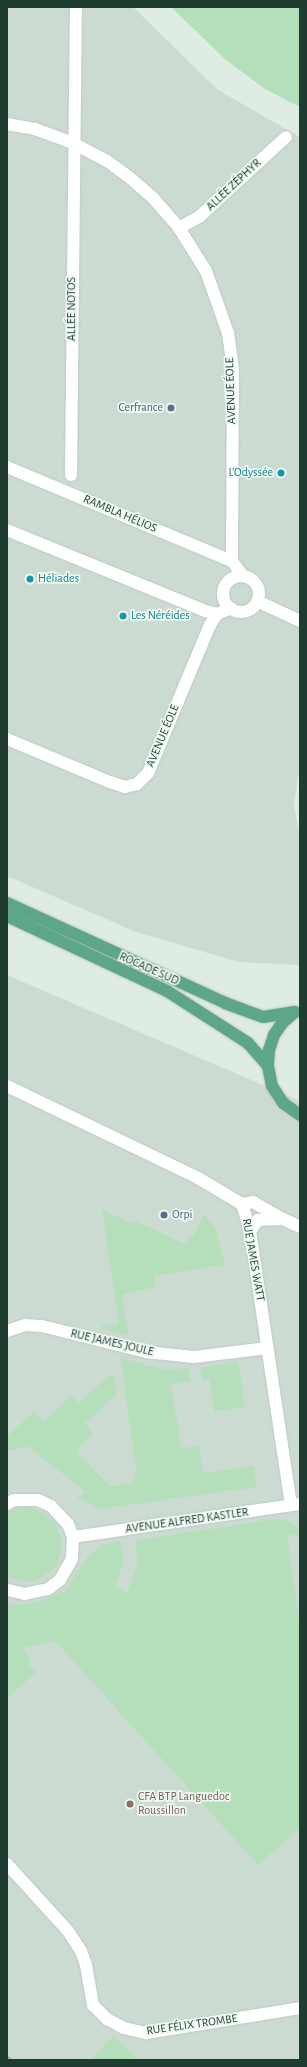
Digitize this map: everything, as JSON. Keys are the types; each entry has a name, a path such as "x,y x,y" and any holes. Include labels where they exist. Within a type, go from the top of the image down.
{"main road":[{"name":"ROCADE SUD","path":"7,904 225,1003 263,1017 298,1011"},
{"name":"ROCADE SUD","path":"7,916 167,991 248,1043 268,1066"},
{"path":"298,1011 283,1022 274,1035 269,1050 268,1066 272,1086 283,1103 300,1115"}],"street":[{"name":"ALLÉE NOTOS","path":"71,475 73,143 76,7"},
{"name":"AVENUE ÉOLE","path":"7,124 34,129 73,143 107,161 129,177 154,199 179,228 206,271 228,333 233,369 232,560"},
{"name":"ALLÉE ZÉPHYR","path":"179,228 199,217 286,137"},
{"name":"RAMBLA HÉLIOS","path":"7,467 232,560"},
{"path":"7,530 205,612 217,614 230,608"},
{"path":"232,560 243,576 256,585 257,602 242,612 230,608 224,598 224,587 232,578 243,576"},
{"path":"257,602 300,621"},
{"name":"AVENUE ÉOLE","path":"7,739 110,782 125,787 137,784 148,773 210,625 217,614"},
{"name":"RUE JAMES WATT","path":"7,1086 198,1178 242,1204 250,1231 267,1348 296,1505"},
{"path":"242,1204 253,1202 282,1219 300,1227"},
{"path":"250,1231 258,1220 282,1219"},
{"name":"RUE JAMES JOULE","path":"7,1331 26,1326 42,1326 146,1352 194,1357 267,1348"},
{"path":"7,1590 25,1594 48,1589 60,1580 72,1559 73,1537 68,1524 51,1506 38,1500 9,1501"},
{"name":"AVENUE ALFRED KASTLER","path":"73,1537 296,1505"},
{"name":"RUE FÉLIX TROMBE","path":"7,1864 68,1931 81,1951 86,1965 94,2006 107,2020 124,2028 146,2033 300,2008"}],"shaded area":[{"path":"7,7 133,7 218,90 300,137 300,763 294,804 300,841 300,965 239,962 136,932 7,876"},
{"path":"7,975 300,1101 300,2060 7,2060"}],"green space":[{"path":"171,7 300,7 300,107 265,89 226,60"},
{"path":"102,1210 134,1224 135,1221 147,1226 186,1245 190,1236 193,1237 204,1214 215,1228 224,1260 223,1265 154,1276 156,1287 122,1295 129,1336 101,1328 103,1325 119,1324"},
{"path":"121,1358 167,1370 188,1368 190,1381 171,1384 181,1448 199,1446 203,1473 254,1466 257,1487 100,1509 77,1498 85,1491 27,1446 7,1452 7,1436 34,1412 44,1422 71,1395 79,1403 107,1377 114,1375 117,1395 85,1423 93,1434 76,1451 110,1486 133,1483 136,1470"},
{"path":"238,1361 245,1407 215,1412 209,1379 202,1380 201,1368"},
{"path":"26,1507 37,1509 56,1523 63,1545 56,1567 36,1581 23,1582 7,1577 7,1512"},
{"path":"277,1519 287,1520 297,1527 299,1534 287,1536 300,1628 300,1828 258,1865 55,1641 23,1648 31,1661 28,1665 36,1672 7,1699 7,1603 17,1605 38,1602 65,1591 87,1557 102,1545 120,1541 124,1562 115,1586 127,1593 137,1565 136,1540"},
{"path":"113,2036 138,2060 90,2060"}],"place":[{"name":"Cerfrance","path":"171,408"},
{"name":"L'Odyssée","path":"281,473"},
{"name":"Héliades","path":"30,579"},
{"name":"Les Néréides","path":"123,616"},
{"name":"Orpi","path":"164,1215"},
{"name":"CFA BTP Languedoc Roussillon","path":"130,1804"}]}
